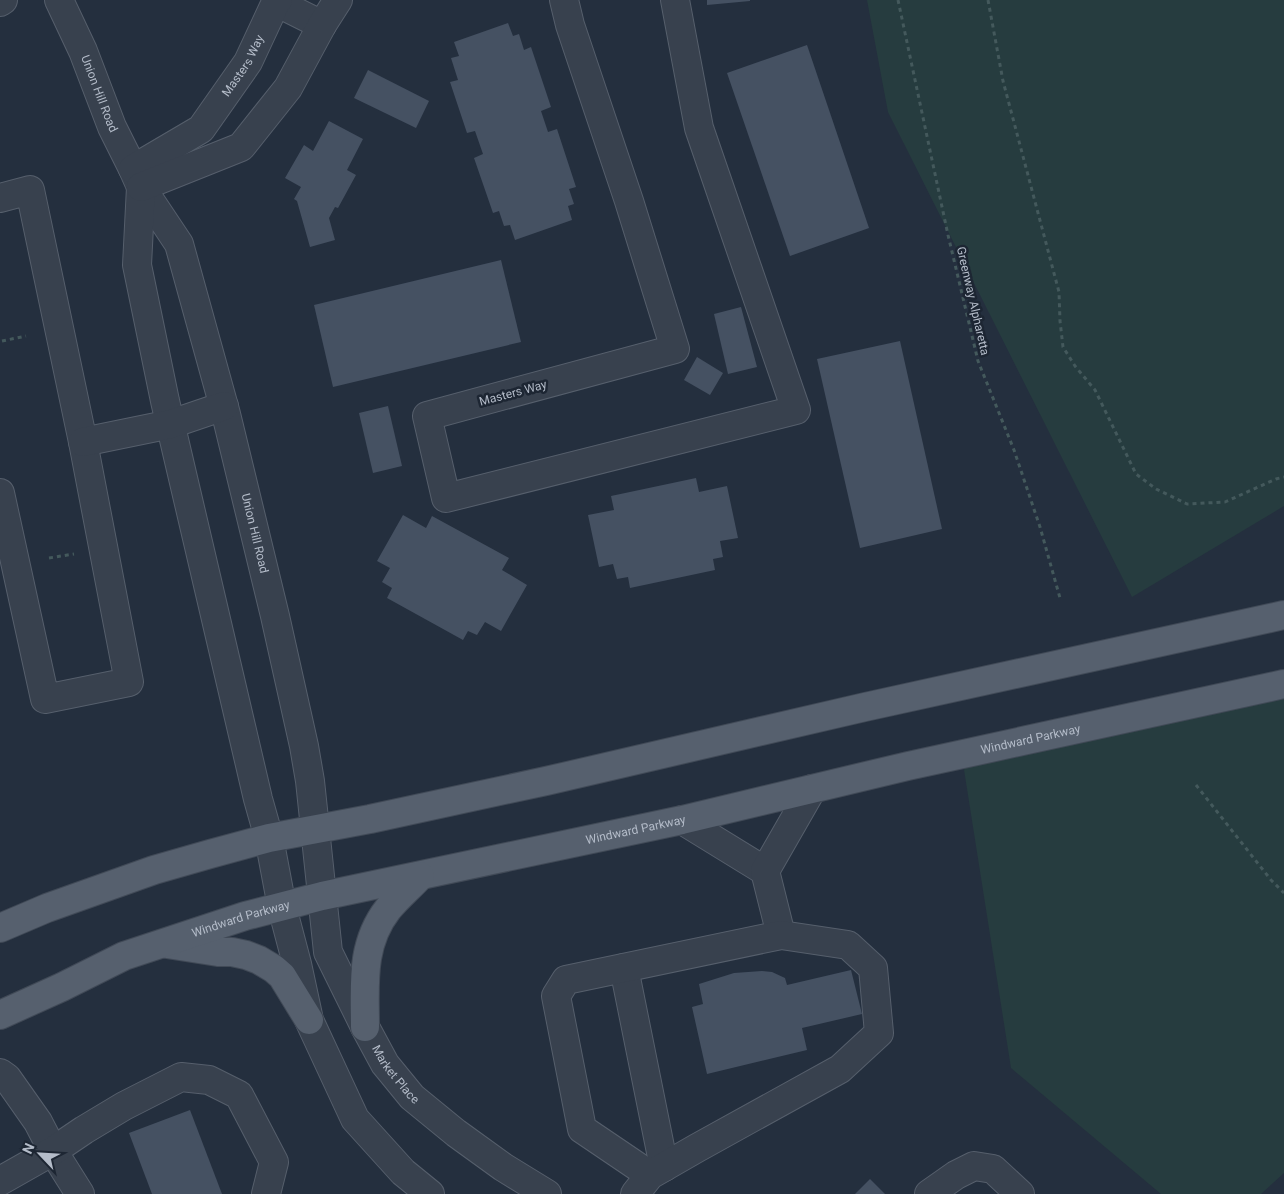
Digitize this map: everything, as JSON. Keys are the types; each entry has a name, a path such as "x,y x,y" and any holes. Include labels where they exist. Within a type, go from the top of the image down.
{"main road":[{"path":"0,928 47,908 154,870 269,838 370,819 546,781 875,705 1284,616"},
{"name":"Windward Parkway","path":"0,1016 124,956 246,916 322,896 682,820 908,766 1284,684"},
{"path":"364,1028 367,956 371,940 389,909 420,876"},
{"path":"160,943 218,952 232,952 259,960 282,976 309,1020"}],"street":[{"path":"0,2 4,0"},
{"name":"Union Hill Road","path":"59,0 83,51 112,127 137,178 179,244 224,406 275,616 304,746 310,781 322,896"},
{"path":"137,178 241,147 288,88 322,25 338,0"},
{"name":"Masters Way","path":"564,0 570,25 629,201 675,349 427,416 446,498 796,410 699,128 675,0"},
{"path":"277,1 322,25"},
{"name":"Masters Way","path":"137,178 201,129 248,62 277,1"},
{"path":"201,129 241,147"},
{"name":"Union Hill Road","path":"137,178 137,265 171,424 269,838 282,907"},
{"path":"0,198 30,190 83,442 129,682 44,699 0,493"},
{"path":"83,442 171,424 224,406"},
{"path":"781,935 765,871 812,789"},
{"path":"682,820 765,871"},
{"name":"Market Place","path":"322,896 328,952 364,1028 385,1064 412,1097 456,1133 503,1167 547,1194"},
{"path":"282,907 309,1020 355,1119 402,1172 430,1194"},
{"path":"781,935 848,946 873,968 878,1034 840,1069 650,1179 582,1130 556,996 566,980 781,935"},
{"path":"624,968 650,1179"},
{"path":"0,1073 7,1078 38,1122 53,1151 80,1194"},
{"path":"0,1181 53,1151 124,1106 181,1077 209,1080 239,1095 274,1162 266,1194"},
{"path":"930,1194 956,1175 974,1166 993,1169 1020,1194"}],"path":[{"name":"Greenway Alpharetta","path":"898,0 948,235 978,361 1014,450 1040,527 1060,598"},
{"path":"988,0 1003,81 1059,292 1063,347 1095,390 1136,474 1156,489 1188,504 1226,502 1284,477"},
{"path":"2,341 26,336"},
{"path":"49,558 74,554"},
{"path":"1196,785 1271,880 1284,893"}],"green space":[{"path":"867,0 1284,0 1284,506 1132,597 888,112"},
{"path":"1284,692 1284,1173 1261,1194 1161,1194 1011,1068 962,757"}],"building":[{"path":"707,0 750,0 750,1 707,5"},
{"path":"508,23 513,36 519,34 524,50 531,47 551,107 541,111 548,132 557,129 576,187 569,189 574,204 568,206 572,220 515,240 510,225 504,226 499,211 493,213 474,158 483,154 475,131 467,133 450,82 458,80 451,58 459,56 454,42"},
{"path":"807,45 869,228 790,256 727,73"},
{"path":"368,70 429,101 416,128 354,98"},
{"path":"329,121 363,139 347,170 356,175 338,208 335,207 329,218 335,240 310,247 297,201 294,199 301,187 285,178 304,145 313,151"},
{"path":"501,260 521,342 333,387 314,305"},
{"path":"741,307 757,367 728,374 714,314"},
{"path":"900,341 942,529 860,548 817,359"},
{"path":"697,357 723,373 710,395 684,380"},
{"path":"388,406 402,466 373,473 359,413"},
{"path":"696,478 699,492 727,486 738,538 720,541 723,557 713,559 715,570 630,588 628,577 617,579 613,564 599,567 588,515 614,510 611,496"},
{"path":"403,515 426,528 432,516 509,558 502,570 527,585 501,631 485,622 477,635 468,631 463,640 387,598 392,588 382,582 390,568 377,561"},
{"path":"851,970 862,1014 802,1028 807,1050 707,1074 692,1007 703,1004 699,984 734,973 762,971 772,972 785,978 787,985"},
{"path":"190,1110 222,1194 152,1194 129,1133"},
{"path":"870,1179 885,1194 855,1194"}]}
